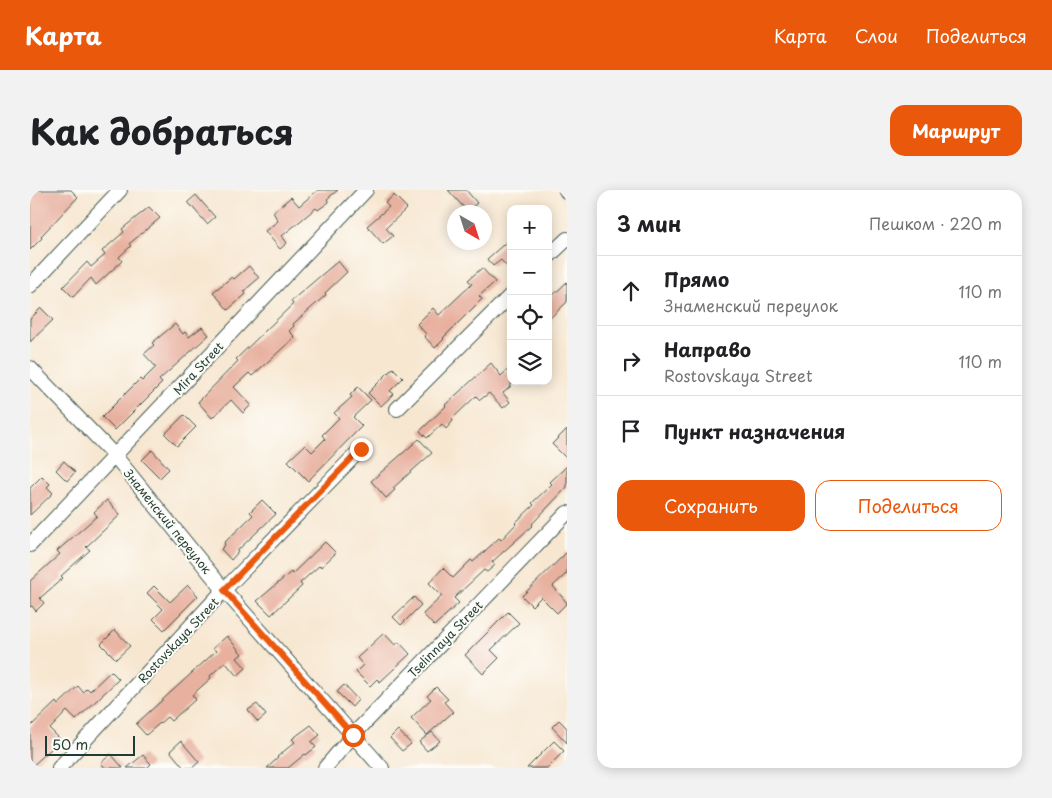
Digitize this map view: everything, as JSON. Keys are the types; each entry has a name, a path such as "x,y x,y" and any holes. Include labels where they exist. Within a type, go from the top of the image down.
{"street":[{"path":"30,286 120,190"},
{"name":"Mira Street","path":"30,545 366,190"},
{"path":"552,254 567,239"},
{"path":"397,409 507,299"},
{"name":"Знаменский переулок","path":"30,368 115,456 224,590 382,768"},
{"name":"Rostovskaya Street","path":"59,768 224,590 361,449"},
{"name":"Tselinnaya Street","path":"325,768 353,735 567,513"}],"building":[{"path":"36,190 71,190 78,197 30,250 30,196"},
{"path":"318,190 338,190 327,199 329,202 318,210 316,208 282,236 287,243 280,249 265,231 278,221 273,212 291,197 299,206"},
{"path":"448,190 466,190 477,203 474,205 462,205"},
{"path":"196,195 215,217 207,224 188,202"},
{"path":"394,195 407,208 386,228 393,236 383,244 367,226 389,207 385,203"},
{"path":"149,207 160,218 129,244 131,246 119,257 122,261 96,285 91,278 73,297 63,287 87,262 91,267 105,255 102,251 124,232 122,229"},
{"path":"507,242 507,267 501,260 493,266 487,259"},
{"path":"338,261 347,272 325,293 326,295 293,324 294,326 289,331 295,337 252,376 249,373 234,387 251,405 243,413 231,400 212,418 198,402 238,361 236,359 293,304 291,301"},
{"path":"249,266 259,278 244,291 246,294 228,310 213,292 232,277 234,279"},
{"path":"482,268 495,282 479,296 482,299 435,348 424,336 426,334 417,324 433,308 439,315 472,284 468,280"},
{"path":"567,282 567,302 552,316 552,296"},
{"path":"41,308 53,320 30,342 30,319"},
{"path":"175,324 183,334 185,332 189,337 202,327 209,335 159,380 162,383 115,430 102,417 140,379 142,381 156,367 144,354 154,345 152,343"},
{"path":"491,363 501,376 507,371 507,385 511,386 503,393 510,402 503,408 489,393 480,400 476,396 452,419 453,421 446,429 442,424 427,438 420,431"},
{"path":"393,368 403,378 390,391 394,394 381,406 368,393"},
{"path":"358,387 371,400 353,417 362,426 308,481 288,461 305,445 312,452 325,439 322,435 339,418 334,413 352,397 350,395"},
{"path":"184,415 196,427 177,446 165,434"},
{"path":"567,429 567,459 552,444"},
{"path":"419,439 432,453 393,488 395,490 386,498 371,481"},
{"path":"152,450 169,469 160,478 142,460"},
{"path":"64,461 75,472 67,481 56,470"},
{"path":"567,466 567,487 533,525 492,562 495,565 487,572 484,570 454,598 459,603 434,626 423,614 442,596 429,583 443,568 453,578 471,560 473,562 499,538 501,540 534,505 532,503 552,484 550,482"},
{"path":"42,476 50,484 47,487 53,493 30,515 30,488"},
{"path":"107,500 120,515 86,547 90,550 61,576 63,578 40,598 44,603 36,611 32,606 30,607 30,581 60,554 57,551 97,516 94,512"},
{"path":"262,500 276,514 237,551 231,560 221,549 225,545 224,543 253,515 250,512"},
{"path":"325,542 336,553 300,583 302,586 271,615 257,601 291,572 292,574"},
{"path":"567,552 567,573 553,586 567,603 557,613 541,597 532,606 522,596"},
{"path":"188,585 198,596 164,630 153,619 163,609 147,593 154,586 170,602"},
{"path":"414,597 421,605 401,625 393,617"},
{"path":"508,612 519,623 491,650 499,658 483,674 465,655"},
{"path":"115,630 130,646 116,659 101,644"},
{"path":"384,633 395,645 399,642 410,654 380,682 377,679 370,686 356,672 363,665 357,658"},
{"path":"227,636 242,654 237,658 246,668 237,676 225,662 192,695 196,699 171,721 167,717 146,735 136,724 216,651 213,648"},
{"path":"111,671 119,679 76,720 67,711 50,729 61,740 30,768 30,727 56,702 58,705 78,686 83,692 87,688 90,691"},
{"path":"344,685 358,700 352,707 337,692"},
{"path":"436,687 448,699 444,702 453,712 427,735 411,718 431,699 427,696"},
{"path":"257,704 266,715 258,722 248,710"},
{"path":"559,720 567,728 567,743 552,727"},
{"path":"311,725 320,735 311,742 316,747 288,768 267,768 295,742 292,739"},
{"path":"398,730 411,744 402,751 390,738"},
{"path":"432,732 440,741 427,751 419,742"},
{"path":"181,741 199,762 192,768 184,768 170,751"},
{"path":"554,741 564,751 547,768 527,768"},
{"path":"111,754 123,768 105,768 101,763"},
{"path":"143,755 151,764 147,768 127,768"}],"route":[{"path":"353,735 224,590 361,449"}]}
